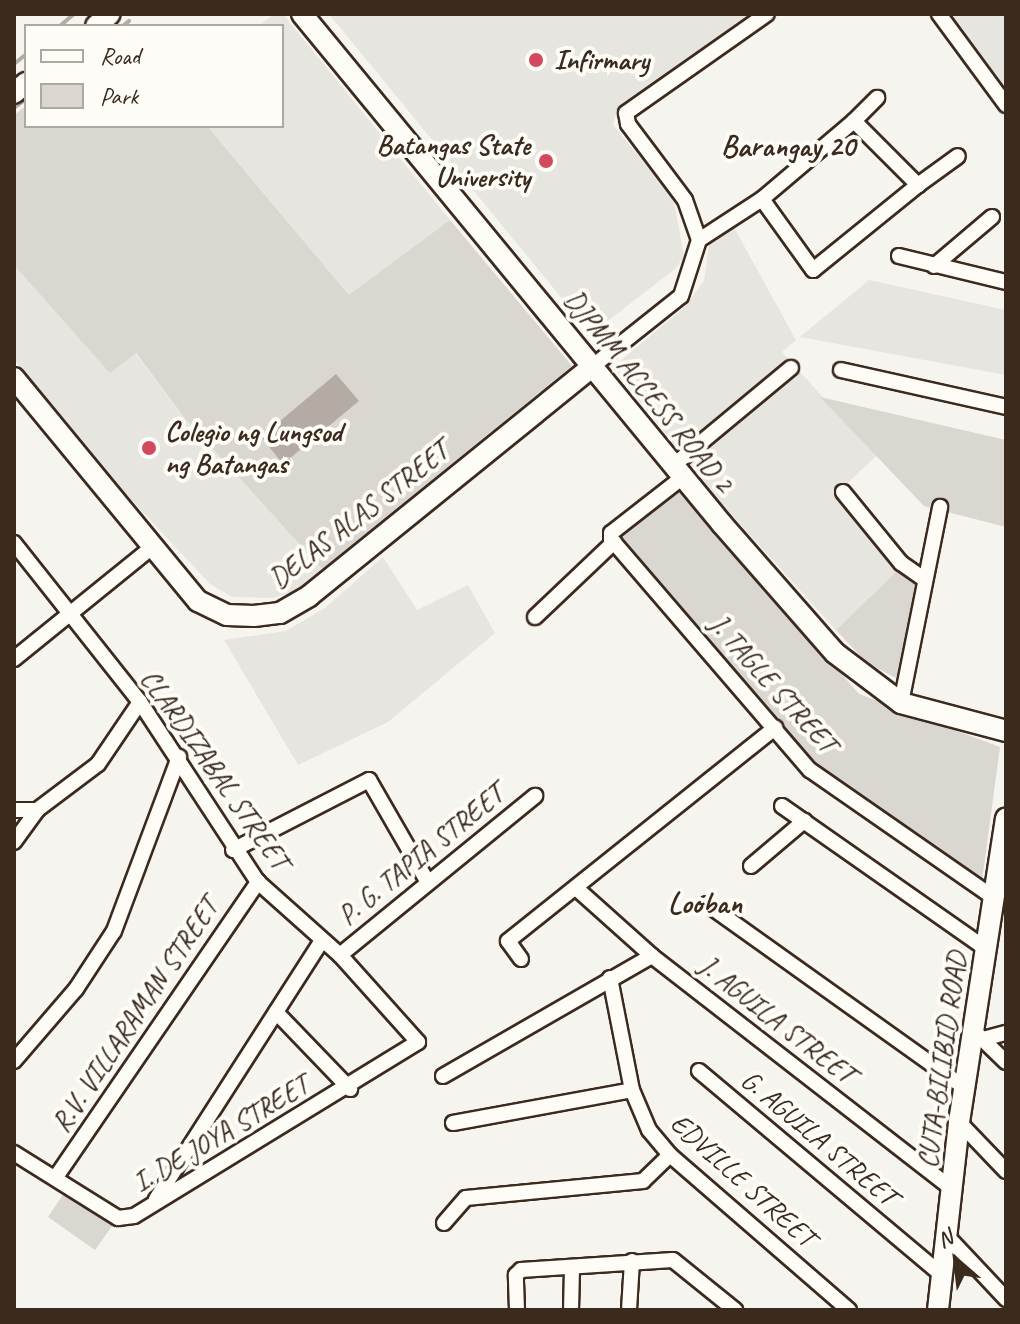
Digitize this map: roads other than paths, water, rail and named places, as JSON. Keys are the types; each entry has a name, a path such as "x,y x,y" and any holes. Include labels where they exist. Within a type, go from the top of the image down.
{"street":[{"name":"DJPMM ACCESS ROAD 2","path":"302,14 679,471 835,653 901,703 1006,731"},
{"path":"767,14 625,116 685,200 699,240 762,199 877,98"},
{"path":"939,14 1006,105"},
{"path":"854,121 918,185"},
{"path":"762,199 813,270 958,156"},
{"path":"934,266 992,217"},
{"name":"DELAS ALAS STREET","path":"14,378 150,549 198,601 227,615 280,613 309,596 681,296 699,240"},
{"path":"899,256 1006,282"},
{"path":"535,617 614,542 611,533 791,368"},
{"path":"841,370 1006,407"},
{"path":"843,492 901,563 924,579"},
{"path":"901,703 940,507"},
{"name":"J. TAGLE STREET","path":"614,542 810,770 994,898"},
{"name":"CLARDIZABAL STREET","path":"14,543 140,702 179,757 233,850 258,882 340,955 417,1036 413,1049"},
{"path":"14,659 150,549"},
{"path":"14,842 37,810 98,764 140,702"},
{"path":"521,959 508,948 508,941 775,728"},
{"path":"14,1061 76,989 114,931 179,757"},
{"path":"233,850 369,780 427,881"},
{"name":"P. G. TAPIA STREET","path":"340,955 535,796"},
{"path":"782,806 986,949"},
{"path":"14,810 37,810"},
{"name":"CUTA-BILIBID ROAD","path":"938,1310 959,1122 964,1087 979,1035 986,949 1003,862 1006,819"},
{"path":"751,866 804,821"},
{"name":"R.V. VILLARAMAN STREET","path":"56,1177 258,882"},
{"name":"J. AGUILA STREET","path":"576,888 652,956 951,1188"},
{"path":"707,904 964,1087"},
{"path":"153,1205 322,940"},
{"path":"443,1076 652,956"},
{"name":"EDVILLE STREET","path":"610,978 638,1112 670,1155 849,1310"},
{"path":"276,1012 350,1089"},
{"path":"979,1035 1006,1033"},
{"path":"979,1035 1006,1062"},
{"name":"I. DE JOYA STREET","path":"19,1156 118,1218 134,1216 413,1049"},
{"name":"G. AGUILA STREET","path":"699,1071 942,1275"},
{"path":"453,1123 632,1090"},
{"path":"959,1122 1006,1171"},
{"path":"444,1223 466,1198 643,1181 670,1155"},
{"path":"14,1173 19,1156"},
{"path":"946,1235 1006,1299"},
{"path":"629,1310 632,1261"},
{"path":"517,1310 516,1275 521,1270 632,1261 684,1264 735,1310"},
{"path":"571,1310 572,1268"}],"waterway":[{"path":"62,24 74,14"},
{"path":"125,24 129,21"},
{"path":"14,64 24,56"},
{"path":"14,108 24,100"}],"place":[{"name":"Infirmary","path":"536,60"},
{"name":"Batangas State University","path":"546,161"},
{"name":"Colegio ng Lungsod ng Batangas","path":"149,448"}],"district":[{"name":"Barangay 20","path":"788,146"},
{"name":"Looban","path":"705,903"}]}
